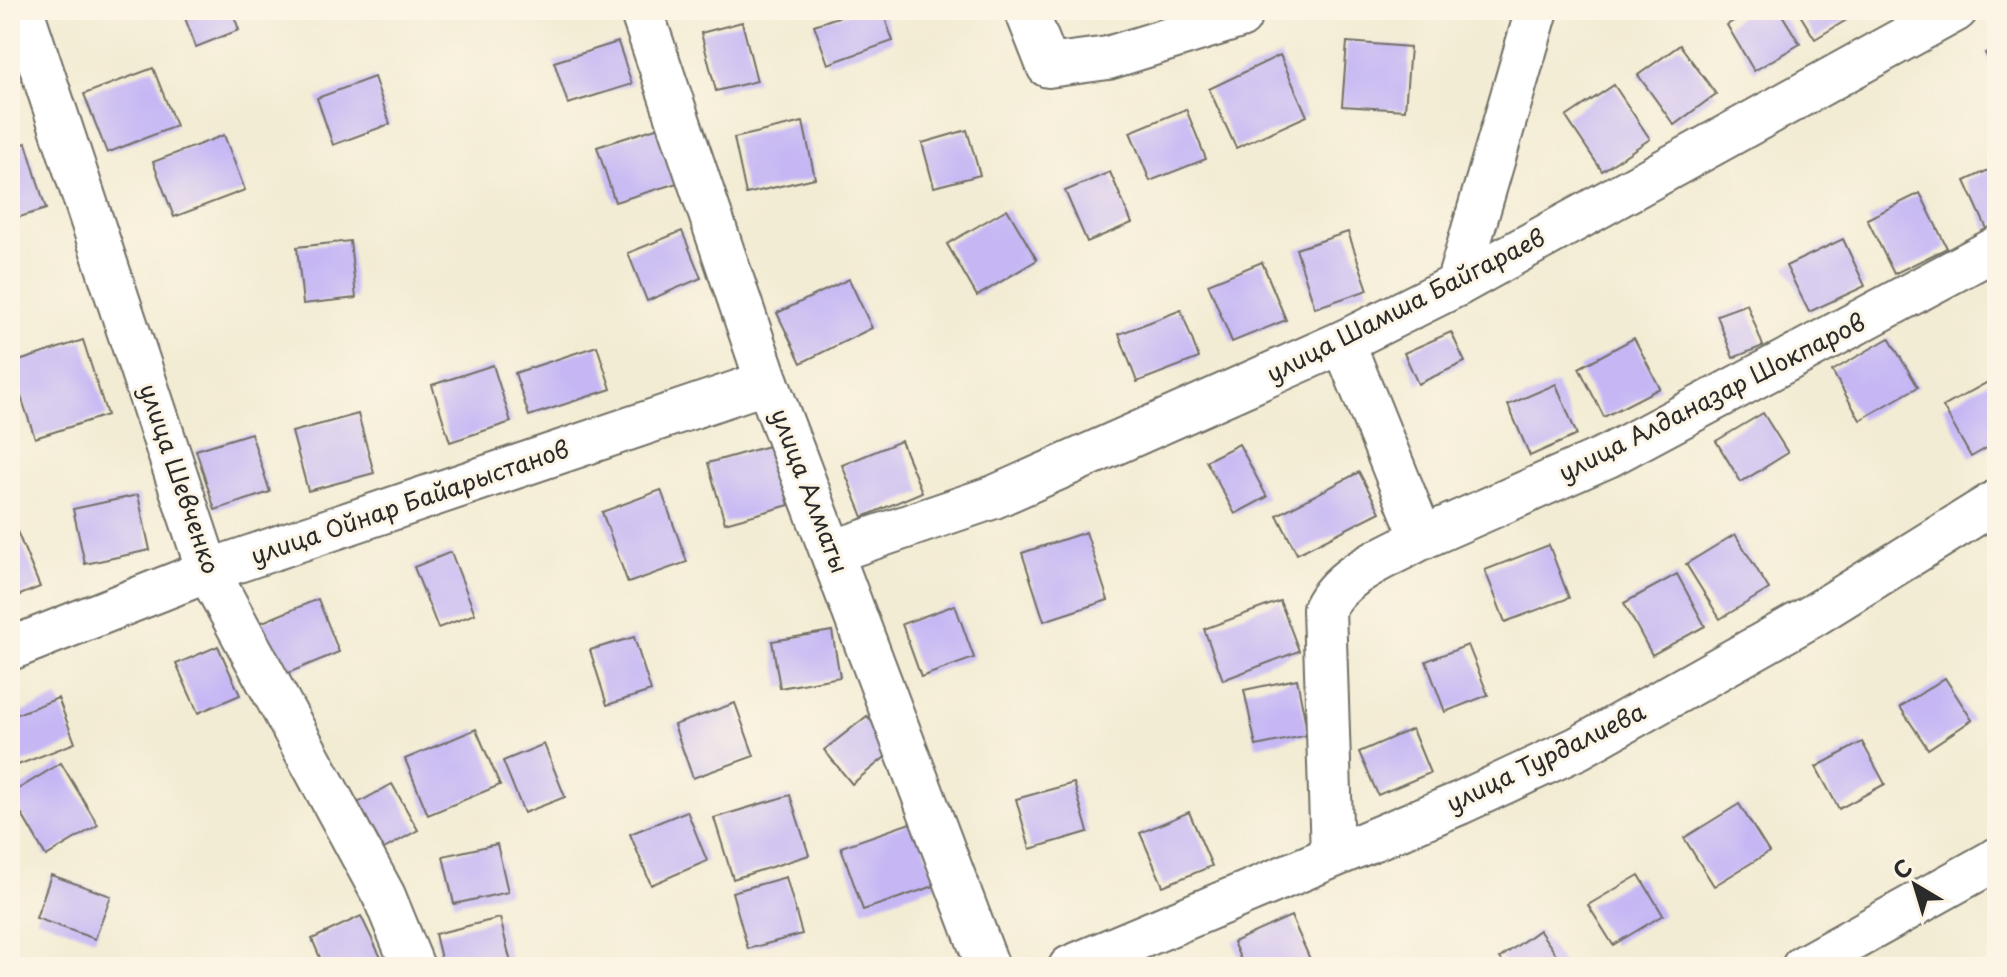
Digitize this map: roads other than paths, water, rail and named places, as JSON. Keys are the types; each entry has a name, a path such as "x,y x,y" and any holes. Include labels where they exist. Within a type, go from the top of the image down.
{"street":[{"name":"улица Шевченко","path":"22,10 208,571 384,896 413,967"},
{"name":"улица Алматы","path":"641,10 767,382 988,967"},
{"path":"1026,10 1048,66 1108,58 1241,14"},
{"path":"1457,285 1537,10"},
{"name":"улица Шамша Байгараев","path":"832,552 994,497 1343,342 1457,285 1956,10"},
{"name":"улица Алданазар Шокпаров","path":"1332,855 1324,609 1331,594 1343,582 1422,538 1608,456 1997,248"},
{"path":"1343,342 1422,538"},
{"name":"улица Ойнар Байарыстанов","path":"10,649 208,571 767,382"},
{"name":"улица Турдалиева","path":"1070,967 1460,803 1578,748 1814,615 1997,501"},
{"path":"1803,967 1997,859"}]}
